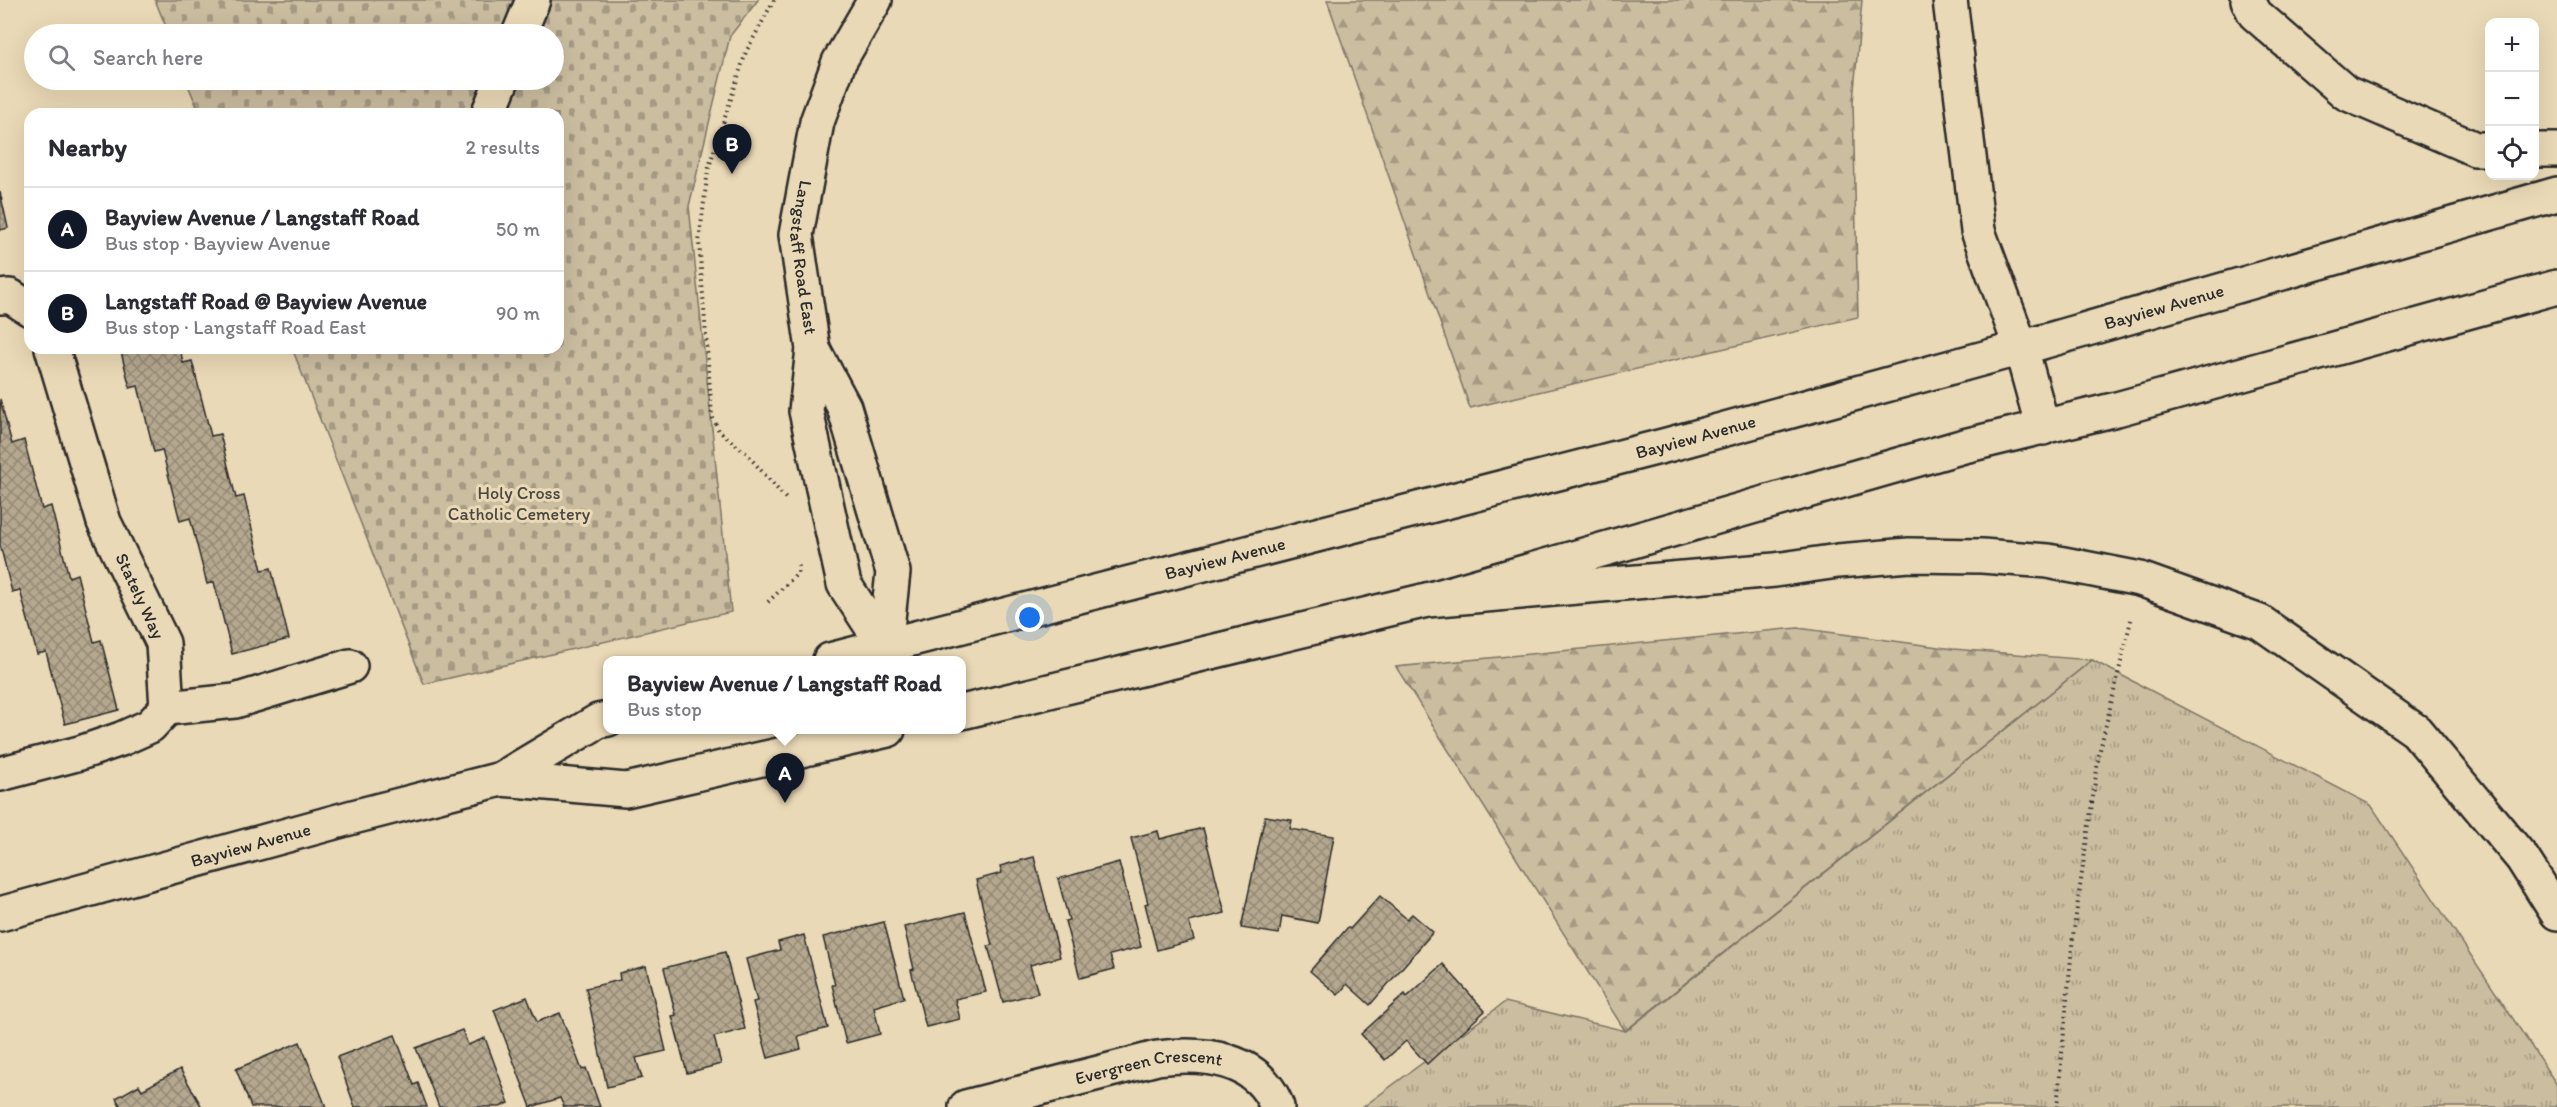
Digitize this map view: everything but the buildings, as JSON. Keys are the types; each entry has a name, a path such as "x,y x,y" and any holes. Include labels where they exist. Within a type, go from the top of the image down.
{"main road":[{"path":"523,24 532,0"},
{"name":"Langstaff Road East","path":"875,0 839,62 817,123 795,235 813,349 806,411 844,584 888,654"},
{"path":"1950,0 1978,231 2021,348 2043,428"},
{"path":"2248,0 2255,14 2346,93 2475,149 2485,149"},
{"path":"490,108 498,90"},
{"path":"2539,150 2557,150"},
{"name":"Bayview Avenue","path":"869,656 888,654 1678,442 2021,348 2557,194"},
{"path":"966,711 1426,600 1953,450 2117,410 2557,287"},
{"path":"0,297 10,296 24,305"},
{"name":"Langstaff Road East","path":"813,349 844,407 893,572 888,654"},
{"name":"Stately Way","path":"54,354 104,522 163,643 166,708"},
{"path":"1426,600 1775,570 1838,561 1909,555 1982,556 2048,561 2140,579 2260,622 2415,731 2522,858 2557,913"},
{"path":"0,774 80,753 121,739 150,726 166,708 235,701 350,666"},
{"name":"Bayview Avenue","path":"0,914 341,820 501,779 603,720"},
{"name":"Bayview Avenue","path":"501,779 626,790 867,734"},
{"name":"Evergreen Crescent","path":"966,1107 1157,1058 1183,1054 1210,1056 1238,1065 1258,1077 1272,1094 1277,1107"}],"path":[{"path":"774,0 746,52 708,170 699,242 712,416 718,431 746,453 793,507"},
{"path":"768,602 798,573 800,554"},
{"path":"2057,1107 2073,936 2099,754 2140,579"}],"green space":[{"name":"Holy Cross Catholic Cemetery","path":"155,0 758,0 730,36 689,206 731,612 424,684 294,354 564,354 564,108 198,108 190,90 564,90 564,24 165,24"},
{"path":"1327,0 1862,0 1853,102 1858,317 1470,408"},
{"path":"1798,628 1953,649 2092,660 1625,1031 1396,667"},
{"path":"2092,660 2371,805 2557,1085 2557,1107 1363,1107 1505,1002 1626,1031"}],"place":[{"name":"Langstaff Road @ Bayview Avenue","path":"732,174"},
{"name":"Bayview Avenue / Langstaff Road","path":"785,803"}]}
